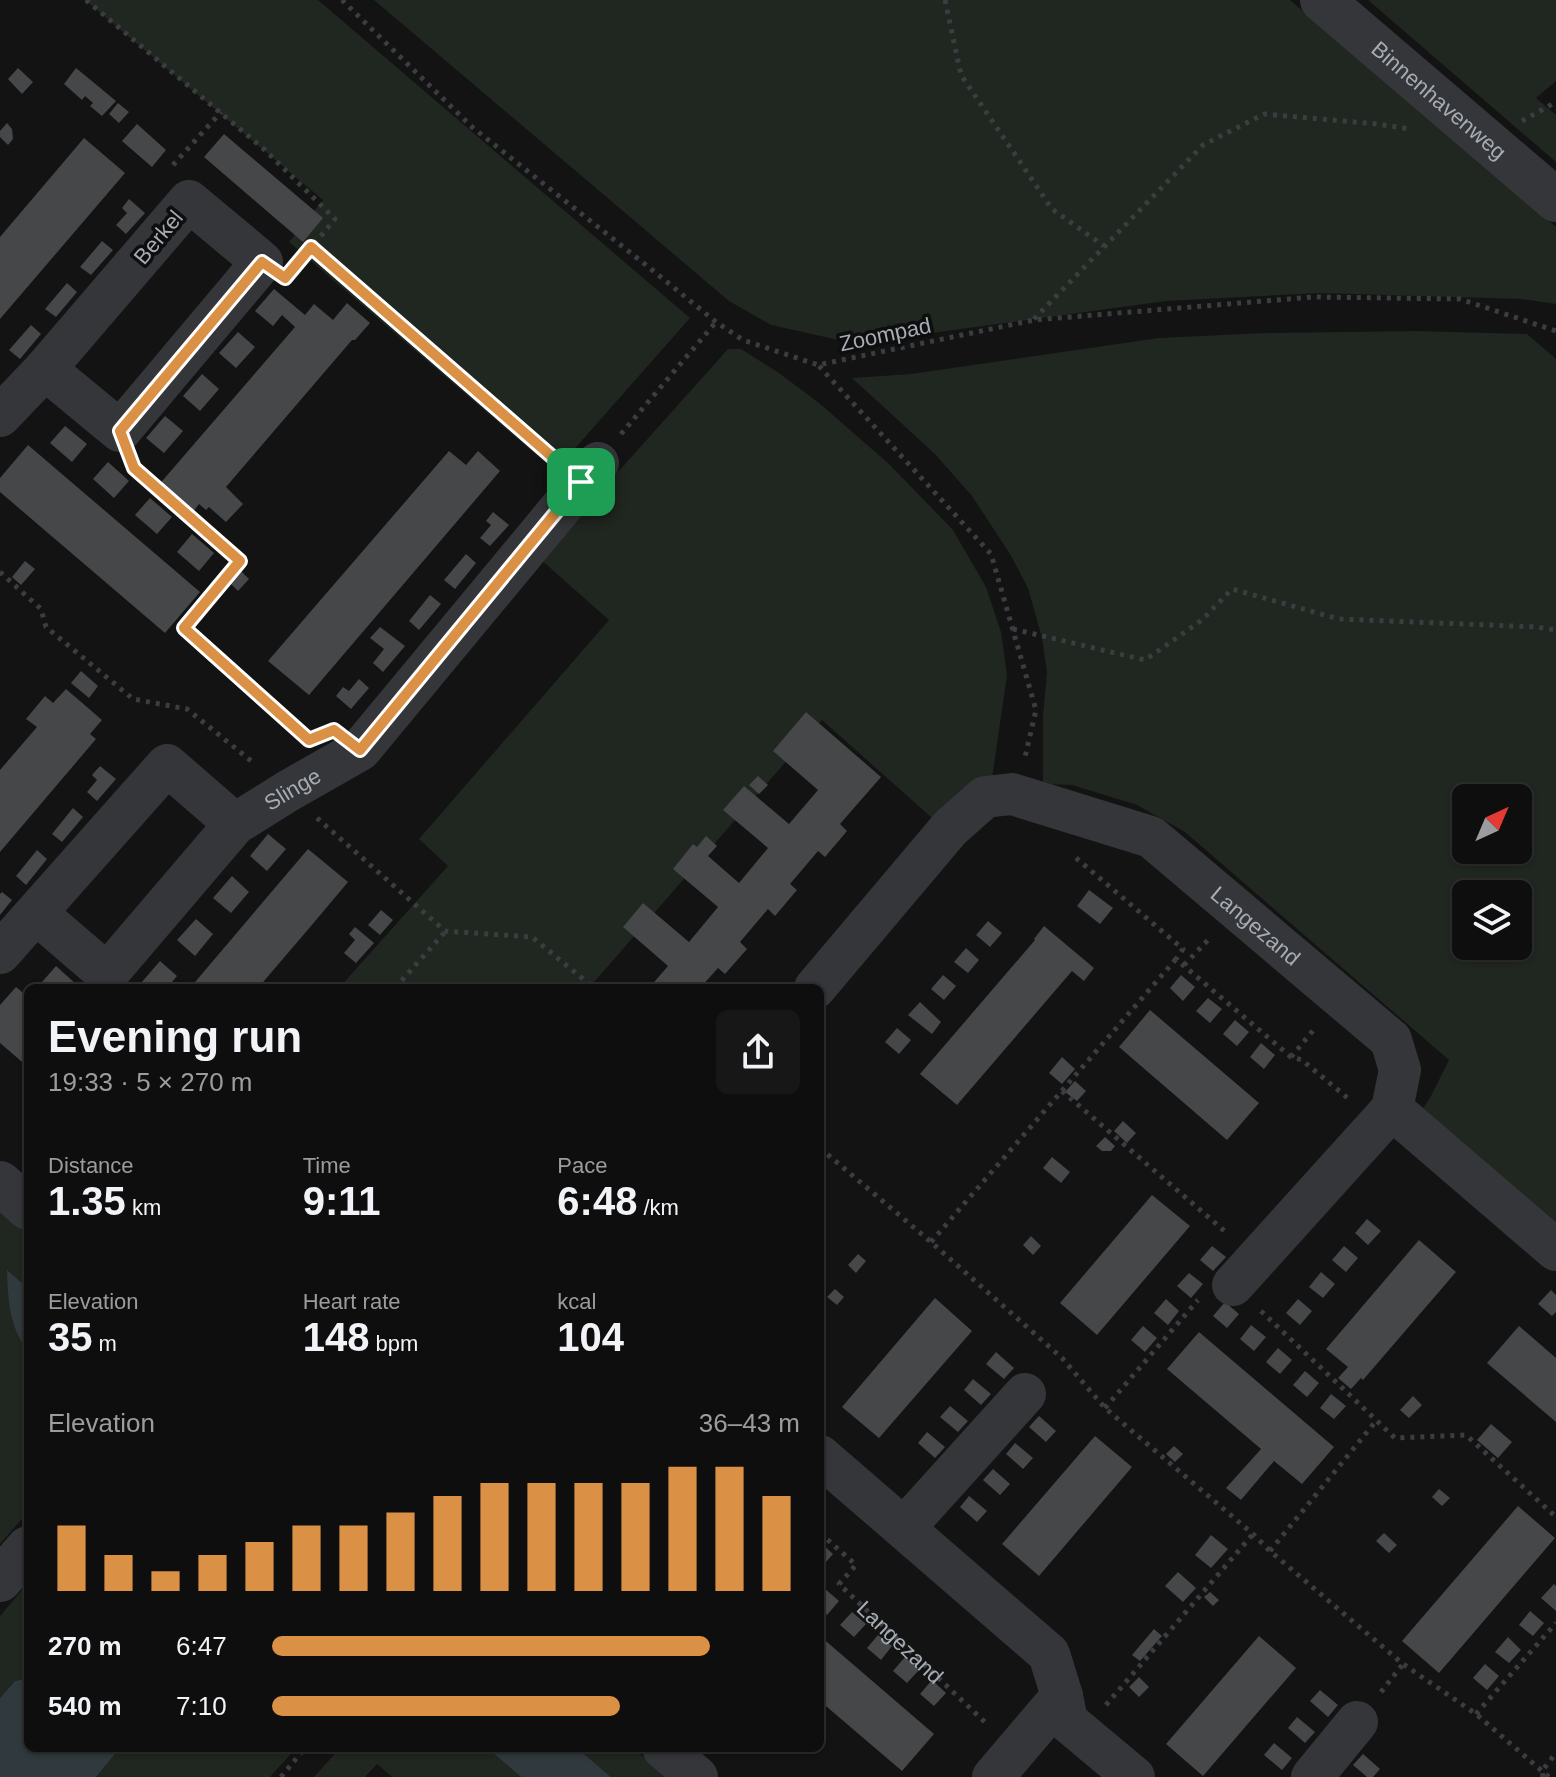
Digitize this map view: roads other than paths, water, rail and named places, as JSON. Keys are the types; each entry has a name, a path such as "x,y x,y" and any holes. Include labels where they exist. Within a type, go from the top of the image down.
{"street":[{"name":"Binnenhavenweg","path":"1322,0 1556,200"},
{"name":"Berkel","path":"0,416 45,369 189,201 262,262 120,431 45,369"},
{"name":"Slinge","path":"36,913 107,974 235,824 360,750 589,472"},
{"path":"0,953 167,765 235,824"},
{"name":"Langezand","path":"818,984 950,828 985,797 1028,800 1151,837 1391,1040 1400,1070 1386,1116"},
{"path":"1245,1272 1386,1116 1556,1250"},
{"path":"0,1183 24,1204"},
{"path":"904,1528 1025,1394"},
{"path":"824,1459 1049,1654 1067,1721 1134,1777"},
{"path":"0,1580 24,1553"},
{"path":"1004,1764 1062,1696"},
{"path":"1312,1777 1357,1722"},
{"path":"668,1752 697,1777"}]}
